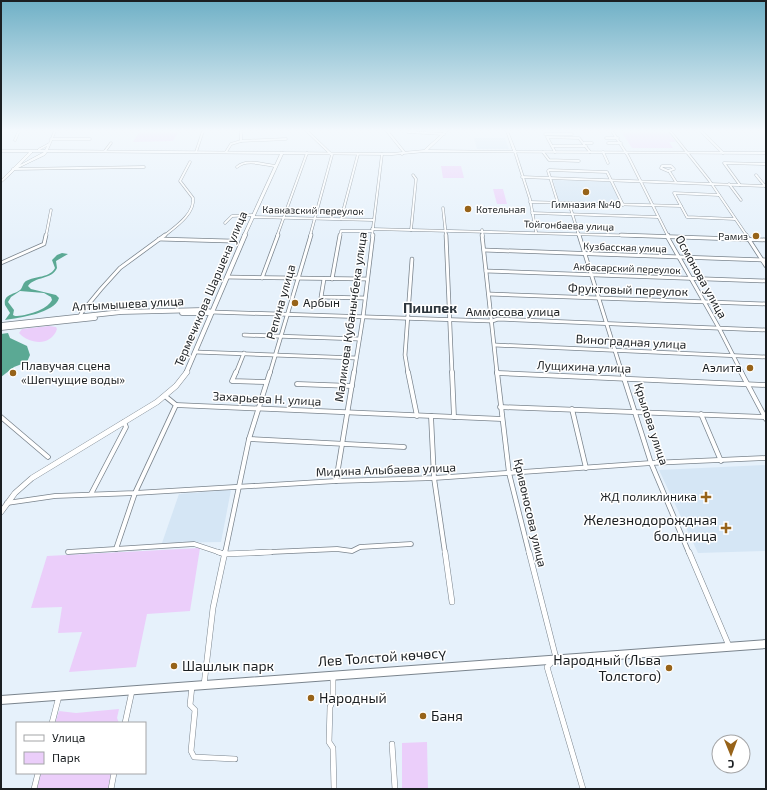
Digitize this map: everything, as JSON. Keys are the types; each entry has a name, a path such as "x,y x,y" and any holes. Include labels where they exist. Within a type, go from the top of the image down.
{"main road":[{"path":"1,182 13,169"},
{"name":"Лев Толстой көчөсү","path":"1,700 556,658 766,644"}],"street":[{"path":"13,169 87,168"},
{"path":"79,318 119,268 181,221 192,204 192,196 183,188 180,181 187,168"},
{"name":"Термечикова Шаршена улица","path":"2,509 15,493 32,478 165,396 183,378 196,352 252,216 275,168"},
{"path":"262,278 302,168"},
{"name":"Репина улица","path":"204,685 213,608 249,439 288,315 329,168"},
{"path":"341,219 354,168"},
{"name":"Маликова Кубанычбека улица","path":"336,481 363,318 366,279 380,168"},
{"path":"519,168 530,202 536,232"},
{"name":"Осмонова улица","path":"634,168 679,258 692,278 719,328 765,418"},
{"path":"663,168 669,171 676,182"},
{"path":"669,171 674,170 673,168"},
{"path":"701,168 750,239 764,260 766,266"},
{"path":"728,168 740,185"},
{"path":"558,203 548,171 560,170 609,173 623,205"},
{"path":"756,174 766,186"},
{"path":"411,230 416,179 413,175"},
{"path":"522,177 766,186"},
{"path":"729,184 741,200"},
{"path":"719,195 674,193 687,218 735,219"},
{"path":"530,202 681,206"},
{"name":"Крылова улица","path":"569,203 652,463 729,646"},
{"path":"443,208 446,230 451,320 454,417"},
{"path":"1,264 44,244 52,210"},
{"path":"532,214 658,217"},
{"name":"Кавказский переулок","path":"225,223 232,216 373,220"},
{"name":"Тойгонбаева улица","path":"332,279 341,231 482,230 766,240"},
{"name":"Кривоносова улица","path":"482,230 495,345 500,407 509,473 556,658"},
{"path":"158,239 229,241"},
{"name":"Кузбасская улица","path":"484,250 764,260"},
{"path":"412,259 405,355 417,416"},
{"name":"Акбасарский переулок","path":"486,271 766,281"},
{"path":"227,277 366,279"},
{"path":"324,279 321,297 365,298"},
{"name":"Фруктовый переулок","path":"489,294 766,304"},
{"name":"Аммосова улица","path":"212,312 492,321 498,318 766,330"},
{"name":"Алтымышева улица","path":"1,325 127,314 212,312"},
{"name":"Алтымышева улица","path":"1,328 79,318"},
{"path":"244,335 359,339"},
{"name":"Виноградная улица","path":"495,345 766,357"},
{"path":"196,352 356,358"},
{"path":"244,353 232,381 266,382"},
{"name":"Лущихина улица","path":"497,373 766,385"},
{"path":"297,384 352,386"},
{"path":"116,549 135,493 176,405 165,396"},
{"name":"Захарьева Н. улица","path":"176,405 502,419"},
{"path":"500,407 636,411 765,418"},
{"path":"572,409 586,468"},
{"path":"702,414 721,460"},
{"path":"431,416 434,478 452,602"},
{"path":"1,417 48,457"},
{"path":"91,494 126,427 124,422"},
{"path":"249,439 404,447"},
{"name":"Мидина Алыбаева улица","path":"7,503 55,496 238,488 336,481 434,478 652,463 766,458"},
{"path":"68,552 194,544 224,554 337,549 343,551 360,547 411,544"},
{"path":"556,658 547,668 583,789"},
{"path":"333,675 333,700 330,707 329,742 333,748 334,789"},
{"path":"192,685 190,705 195,710 192,751 194,757 234,758"},
{"path":"124,722 132,690"},
{"path":"52,722 59,695"},
{"path":"392,744 395,789"},
{"path":"34,789 38,774"},
{"path":"111,789 114,774"}],"shaded area":[{"name":"Гимназия №40","path":"553,180 612,182 621,203 559,201"},
{"path":"62,253 68,254 56,261 57,268 55,272 31,283 28,286 31,289 56,295 59,298 56,303 44,311 36,314 5,320 10,313 5,305 6,298 19,291 26,281 50,274 55,268 52,260 57,255","holes":["20,291 44,293 51,297 52,300 46,307 30,314 20,316 13,315 14,310 8,302 11,297"]},
{"path":"8,333 10,338 27,346 30,355 27,362 14,367 1,377 1,334"},
{"name":"Железнодорождная больница","path":"766,465 766,551 698,553 659,470"},
{"path":"231,490 221,542 162,543 179,494"}],"green space":[{"path":"441,168 461,168 464,178 443,178"},
{"path":"493,189 503,189 507,204 497,204"},
{"path":"49,326 56,327 57,329 50,339 45,341 40,342 28,340 19,333 22,329"},
{"path":"200,548 190,611 147,614 136,667 69,672 82,632 58,633 62,607 31,608 47,556"},
{"path":"119,709 117,718 119,722 55,722 59,711 76,713"},
{"path":"427,742 428,789 402,789 402,743"},
{"path":"41,774 111,774 108,789 37,789"}],"place":[{"name":"Гимназия №40","path":"586,192"},
{"name":"Котельная","path":"468,209"},
{"name":"Рамиз","path":"756,236"},
{"name":"Арбын","path":"295,303"},
{"name":"Аэлита","path":"750,368"},
{"name":"Плавучая сцена «Шепчущие воды»","path":"13,373"},
{"name":"ЖД поликлиника","path":"706,497"},
{"name":"Железнодорождная больница","path":"726,528"},
{"name":"Шашлык парк","path":"174,666"},
{"name":"Народный (Льва Толстого)","path":"669,668"},
{"name":"Народный","path":"311,698"},
{"name":"Баня","path":"423,716"}],"district":[{"name":"Пишпек","path":"430,308"}]}
